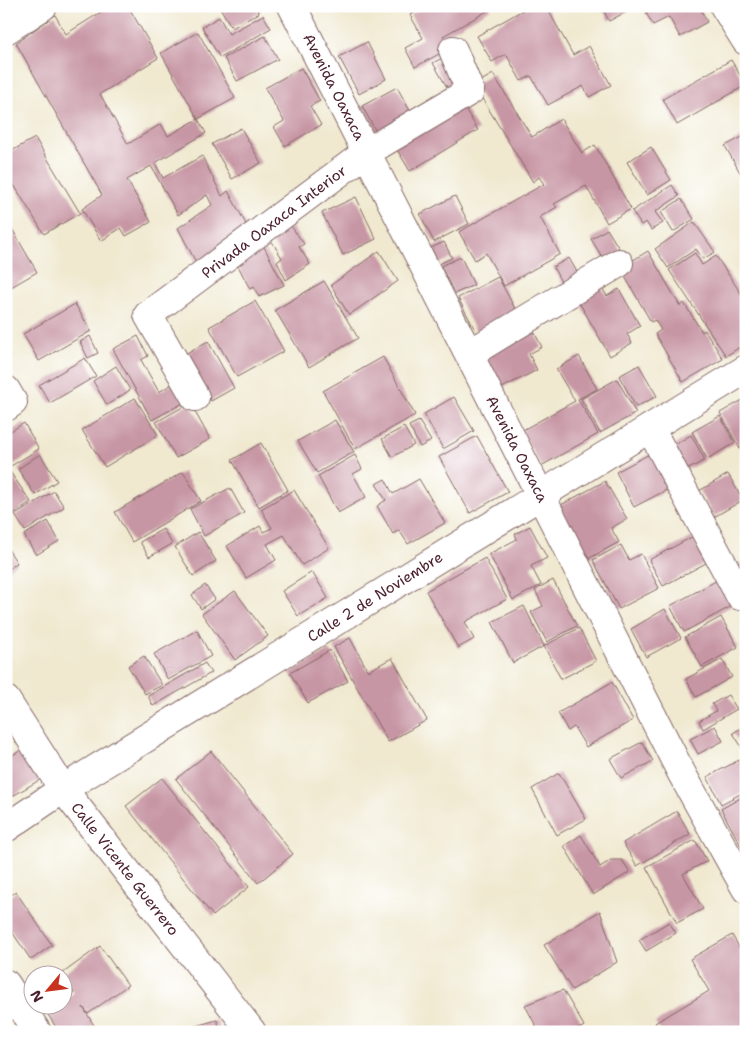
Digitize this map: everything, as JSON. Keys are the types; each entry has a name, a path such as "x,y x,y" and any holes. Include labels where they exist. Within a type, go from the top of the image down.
{"street":[{"path":"6,30 43,6"},
{"name":"Avenida Oaxaca","path":"292,6 682,774 746,889"},
{"path":"724,6 746,41"},
{"name":"Privada Oaxaca Interior","path":"195,397 148,315 367,152 470,91 453,50"},
{"path":"470,354 619,263"},
{"name":"Calle 2 de Noviembre","path":"6,828 63,788 746,368"},
{"path":"6,390 13,402 6,407"},
{"path":"650,428 740,596"},
{"name":"Calle Vicente Guerrero","path":"6,700 63,788 252,1032"},
{"path":"6,984 37,1032"}],"building":[{"path":"98,6 128,6 158,58 100,94 128,144 161,124 168,136 198,119 206,133 155,163 163,178 202,156 222,196 228,191 252,235 200,270 178,228 212,205 207,195 178,215 151,166 127,180 151,222 126,236 121,228 101,241 82,209 102,195 16,43 55,15 66,34 101,12"},
{"path":"219,6 255,6 259,13 232,28"},
{"path":"426,6 430,11 428,6 490,6 491,9 443,36 450,48 415,67 405,48 423,38 410,15"},
{"path":"530,6 546,6 573,55 589,46 611,85 589,97 583,86 548,105 531,76 521,81 506,54 492,62 477,36"},
{"path":"601,6 637,6 609,21"},
{"path":"658,6 699,6 707,22 680,37 669,17 653,25 646,13"},
{"path":"263,15 271,28 220,58 202,27 219,17 229,34"},
{"path":"198,32 235,98 198,119 161,53"},
{"path":"265,36 278,59 237,81 224,58"},
{"path":"367,42 386,79 359,94 339,57"},
{"path":"444,57 461,87 451,94 433,63"},
{"path":"731,60 746,85 677,125 663,99"},
{"path":"301,68 320,101 310,106 321,125 285,146 274,127 284,121 265,88"},
{"path":"493,74 532,137 561,119 582,153 595,145 631,209 607,223 586,186 554,204 557,207 540,217 560,254 504,286 486,253 475,260 459,232 544,184 539,177 533,182 474,85"},
{"path":"397,87 415,120 380,139 362,106"},
{"path":"461,102 478,130 410,171 393,143"},
{"path":"241,128 261,163 232,179 212,144"},
{"path":"746,135 746,183 725,146"},
{"path":"35,138 80,213 44,234 6,172 6,154"},
{"path":"651,147 671,180 647,195 627,162"},
{"path":"672,185 679,196 655,212 663,223 651,230 646,222 641,225 632,211"},
{"path":"455,196 469,224 434,242 420,214"},
{"path":"356,197 376,239 343,255 322,213"},
{"path":"681,199 694,219 673,232 661,212"},
{"path":"694,222 715,252 703,259 696,249 668,268 655,249"},
{"path":"291,226 304,244 299,247 310,264 286,280 277,262 282,258 271,240"},
{"path":"11,227 37,272 6,290 6,230"},
{"path":"607,229 622,253 606,263 591,239"},
{"path":"444,242 452,258 439,264 431,248"},
{"path":"263,245 284,285 259,297 254,287 250,289 235,260"},
{"path":"379,251 398,281 349,315 331,285"},
{"path":"648,251 680,306 684,303 702,332 705,330 723,359 683,382 655,334 661,330 655,320 651,322 620,268"},
{"path":"695,253 702,265 716,256 746,301 746,343 726,356 669,270"},
{"path":"461,257 474,285 454,294 441,266"},
{"path":"569,258 581,279 565,289 553,267"},
{"path":"498,277 519,316 479,337 458,298"},
{"path":"324,281 358,338 309,367 275,310"},
{"path":"599,283 607,296 619,289 640,326 627,334 632,343 610,356 576,297"},
{"path":"255,301 284,351 237,377 209,327"},
{"path":"75,304 91,331 39,361 23,334"},
{"path":"532,328 542,347 529,354 537,370 500,389 484,358"},
{"path":"90,336 98,353 88,358 80,342"},
{"path":"138,336 148,356 141,360 159,392 174,383 185,402 152,420 113,349"},
{"path":"208,341 234,388 211,401 185,354"},
{"path":"579,356 597,389 578,399 598,434 541,466 521,431 575,401 556,369"},
{"path":"383,357 415,415 355,449 323,391"},
{"path":"85,358 96,376 50,403 39,385"},
{"path":"639,365 657,396 636,407 619,376"},
{"path":"116,366 130,390 107,405 93,381"},
{"path":"617,379 636,413 600,433 581,399"},
{"path":"454,397 474,431 443,449 424,414"},
{"path":"135,398 158,435 105,467 82,430"},
{"path":"746,398 746,445 740,449 720,413"},
{"path":"190,403 210,439 176,458 156,422"},
{"path":"720,416 735,443 707,459 692,432"},
{"path":"335,420 354,452 317,473 298,441"},
{"path":"419,421 431,441 420,447 409,426"},
{"path":"24,423 39,449 6,469 6,434"},
{"path":"404,427 414,445 392,457 382,439"},
{"path":"691,435 705,460 685,471 671,447"},
{"path":"477,436 508,492 470,513 439,457"},
{"path":"261,443 288,490 259,507 232,460"},
{"path":"657,450 676,485 634,507 616,472"},
{"path":"40,454 57,481 35,495 18,469"},
{"path":"355,455 362,469 353,474 366,497 338,513 318,476"},
{"path":"8,469 31,502 6,519 6,470"},
{"path":"183,472 201,501 132,542 115,512"},
{"path":"728,474 743,500 714,517 699,491"},
{"path":"385,479 393,494 419,479 445,523 408,544 399,530 393,534 377,506 386,500 376,484"},
{"path":"605,481 627,519 611,528 619,542 588,559 559,506"},
{"path":"230,488 244,513 204,536 190,509"},
{"path":"294,490 329,548 302,565 284,535 267,544 276,560 246,578 227,546 260,526 263,532 272,528 261,509"},
{"path":"54,491 64,507 25,531 15,515"},
{"path":"48,521 59,541 36,555 24,535"},
{"path":"530,526 547,558 531,566 541,585 513,600 489,554 517,539 515,534"},
{"path":"163,529 172,544 149,557 140,542"},
{"path":"198,532 216,561 193,576 175,547"},
{"path":"692,537 706,563 663,586 649,560"},
{"path":"621,545 629,560 641,554 659,588 619,609 593,560"},
{"path":"6,546 17,563 6,571"},
{"path":"485,558 507,599 465,622 474,639 458,648 426,591"},
{"path":"746,559 746,580 737,565"},
{"path":"312,572 328,598 298,616 282,591"},
{"path":"725,576 739,602 684,632 670,606"},
{"path":"553,580 577,626 547,642 531,612 543,606 535,590"},
{"path":"205,585 215,599 201,609 192,595"},
{"path":"235,591 268,636 235,660 202,614"},
{"path":"524,606 544,646 513,663 492,622"},
{"path":"665,609 681,638 646,657 631,629"},
{"path":"721,617 738,647 702,667 685,637"},
{"path":"579,628 596,661 561,679 544,646"},
{"path":"197,630 211,656 168,680 154,654"},
{"path":"350,638 368,671 392,658 427,720 388,742 334,647"},
{"path":"330,650 348,681 308,703 290,673"},
{"path":"144,656 162,685 145,694 128,666"},
{"path":"722,659 732,677 696,697 686,679"},
{"path":"205,663 211,673 153,706 148,696"},
{"path":"612,682 633,720 586,747 574,727 568,731 558,713"},
{"path":"728,695 737,709 703,729 699,721 716,711 712,704"},
{"path":"746,725 746,754 733,733"},
{"path":"715,726 723,741 698,754 690,739"},
{"path":"642,742 653,761 621,778 610,759"},
{"path":"23,749 41,779 6,800 6,759"},
{"path":"211,751 293,854 258,883 176,779"},
{"path":"743,758 746,764 746,791 721,804 707,777"},
{"path":"559,773 586,819 557,835 532,789"},
{"path":"162,778 249,887 213,916 126,806"},
{"path":"746,795 746,844 741,846 721,809"},
{"path":"677,811 690,834 637,866 623,843"},
{"path":"581,835 600,867 611,860 622,860 630,872 593,895 564,846"},
{"path":"695,840 707,861 683,874 703,909 677,923 646,867"},
{"path":"16,892 52,945 31,960 6,923 6,898"},
{"path":"600,911 617,962 572,990 544,945"},
{"path":"669,922 676,933 646,951 639,940"},
{"path":"732,935 739,947 746,942 746,1032 661,1032 655,1023 709,991 690,959"},
{"path":"100,946 128,985 88,1014 83,1007 98,1032 59,1032 49,1016 72,1016 72,994 74,993 72,990 72,966"},
{"path":"563,990 584,1026 574,1032 539,1032 525,1005"},
{"path":"217,1020 221,1032 177,1032 177,1031"}]}
